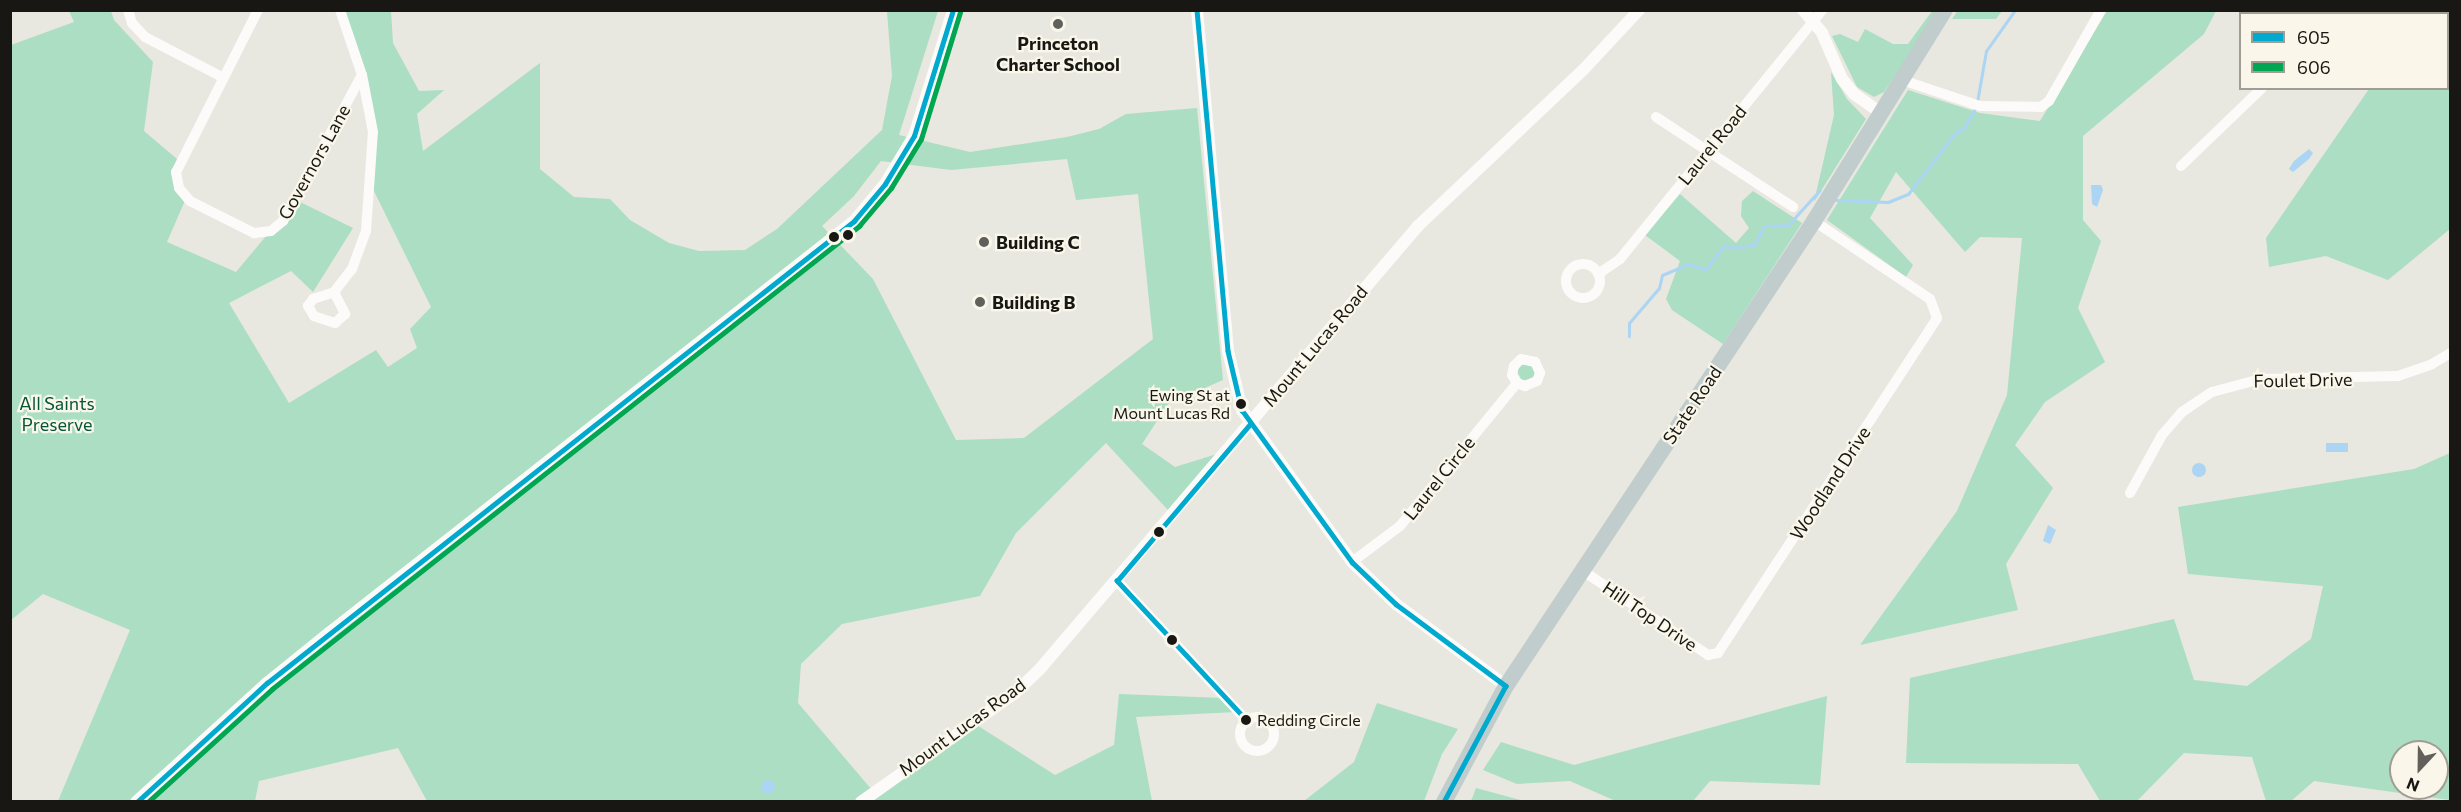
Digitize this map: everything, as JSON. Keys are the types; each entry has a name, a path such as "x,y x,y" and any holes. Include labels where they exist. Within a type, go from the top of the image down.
{"highway":[{"name":"State Road","path":"1444,801 1506,686 1814,221 1945,10"}],"street":[{"path":"128,10 132,23 145,37 222,77"},
{"name":"Governors Lane","path":"258,10 178,163 176,180 190,201 246,231 262,233 283,221 363,75"},
{"path":"334,292 352,268 366,231 371,202 373,132 363,75 340,10"},
{"path":"136,801 294,661 816,254 860,215 894,172 915,136 953,10"},
{"name":"Mount Lucas Road","path":"861,801 1015,693 1117,581 1418,226 1584,69 1639,10"},
{"path":"1803,10 1818,15 1842,79 1854,94 1881,113"},
{"path":"1902,80 1980,106 2041,106 2049,101 2101,10"},
{"path":"1197,11 1228,351 1236,392 1250,424 1352,562 1395,604 1506,686"},
{"name":"Laurel Road","path":"1598,274 1620,259 1818,15"},
{"path":"2181,166 2260,90"},
{"path":"1656,117 1793,207"},
{"name":"Woodland Drive","path":"1718,653 1934,324 1937,311 1930,299 1814,221"},
{"name":"Foulet Drive","path":"2130,493 2169,427 2212,392 2260,379 2398,376 2432,364 2451,352"},
{"name":"Laurel Circle","path":"1352,562 1400,526 1517,383"},
{"name":"Hill Top Drive","path":"1583,571 1708,655 1718,653"},
{"path":"1117,581 1246,720"}],"green space":[{"path":"1958,10 2002,11 1996,19 1952,19"},
{"path":"2419,10 2450,11 2450,229 2388,280 2326,256 2269,267 2266,238 2368,90 2449,90 2449,12 2418,12"},
{"name":"All Saints Preserve","path":"69,11 111,11 114,20 153,62 144,131 177,159 186,198 167,242 236,272 296,200 353,228 313,292 291,271 229,303 289,403 376,350 388,367 417,348 410,329 431,307 371,185 373,120 336,11 391,11 393,43 419,91 444,90 417,114 423,151 540,63 540,169 574,197 610,199 630,220 669,243 699,251 745,250 777,229 882,130 892,76 887,11 938,11 899,135 970,152 1067,137 1099,129 1126,114 1197,108 1223,380 1168,404 1142,444 1175,467 1217,454 1168,510 1106,443 1016,533 980,596 842,624 801,664 798,703 872,790 972,722 1055,775 1114,745 1119,694 1223,698 1236,712 1136,717 1152,801 427,801 398,748 259,781 255,801 58,801 130,630 43,594 11,620 11,45 74,22","holes":["1067,159 1076,200 1138,194 1153,339 1024,438 956,440 873,279 822,226 854,196 881,161 951,170"]},
{"path":"1932,11 1939,11 1884,92 1874,97 1857,87 1832,36 1840,34 1858,42 1865,29 1893,44 1908,44"},
{"path":"2107,11 2216,11 2204,34 2083,136 2083,220 2101,241 2078,308 2105,362 2045,402 2015,445 2053,488 2006,564 2018,610 1860,645 1957,511 2007,395 2022,238 1980,237 1965,252 1896,172 1870,218 1913,265 1906,277 1827,220 1908,90 1980,113 2040,121"},
{"path":"1831,72 1847,99 1866,119 1814,202 1834,115"},
{"path":"1753,191 1802,223 1723,344 1672,310 1666,299 1680,261 1645,235 1680,194 1736,243 1749,228 1741,216 1742,201"},
{"path":"1522,364 1535,367 1535,378 1522,381 1517,371"},
{"path":"2450,453 2450,800 2449,740 2389,740 2389,791 2314,781 2291,801 2266,801 2252,757 2184,753 2136,802 2100,801 2078,764 1906,763 1910,678 2174,619 2194,680 2247,686 2311,639 2323,586 2188,574 2178,507 2414,469"},
{"path":"1827,696 1820,785 1710,781 1693,801 1618,802 1570,781 1517,784 1483,770 1501,742 1574,765"},
{"path":"1377,703 1458,729 1442,754 1424,801 1304,801 1354,762"},
{"path":"1476,788 1524,801 1471,801"}],"water":[{"path":"2309,149 2313,153 2309,159 2293,172 2289,169 2294,161"},
{"path":"2091,185 2101,185 2103,190 2097,207 2092,204"},
{"path":"2326,443 2348,443 2348,452 2326,452"},
{"path":"2199,463 2204,465 2206,470 2204,475 2199,477 2194,475 2192,470 2194,465"},
{"path":"2048,525 2056,530 2050,544 2043,541"},
{"path":"765,780 771,780 775,787 771,794 765,794 761,790 761,784"}],"waterway":[{"path":"1977,102 1986,51 2015,10"},
{"path":"1836,200 1888,202 1908,194 1956,132 1963,129 1975,109"},
{"path":"1629,336 1629,323 1659,288 1662,275 1688,264 1706,269 1724,245 1732,248 1754,245 1764,226 1788,225 1820,190"}],"transit line":[{"name":"605","path":"137,802 267,683 854,221 885,184 914,136 953,10"},
{"name":"605","path":"1197,10 1228,351 1242,410 1352,562 1396,604 1506,686 1444,802"},
{"name":"606","path":"148,802 272,689 859,226 891,188 921,139 960,12"},
{"name":"605","path":"1246,720 1117,581 1250,424"}],"place":[{"name":"Princeton Charter School","path":"1058,24"},
{"name":"Building C","path":"984,242"},
{"name":"Building B","path":"980,302"},
{"name":"Ewing St at Mount Lucas Rd","path":"1241,404"},
{"name":"Redding Circle","path":"1246,720"}]}
